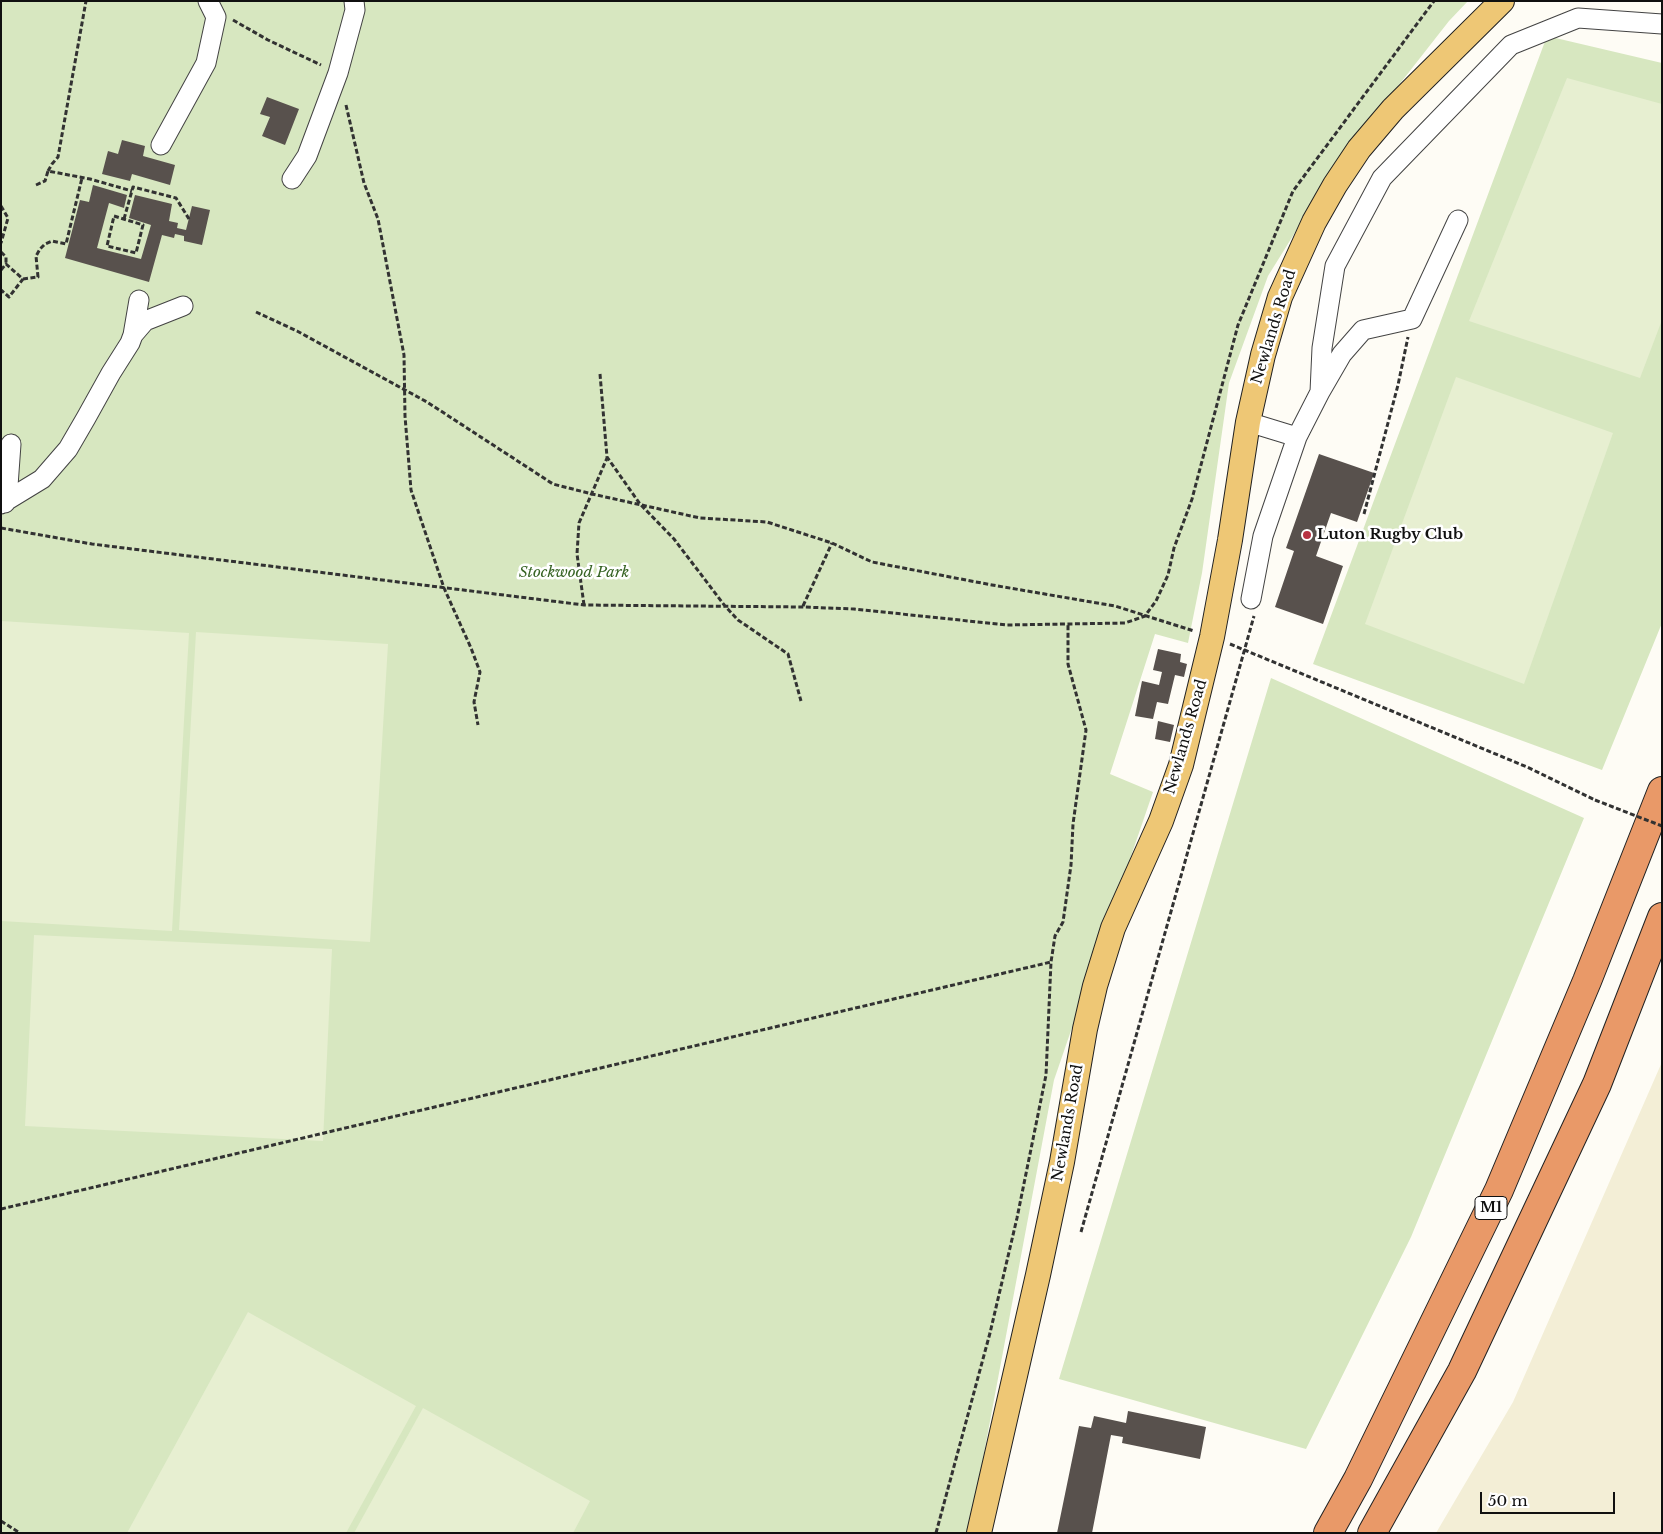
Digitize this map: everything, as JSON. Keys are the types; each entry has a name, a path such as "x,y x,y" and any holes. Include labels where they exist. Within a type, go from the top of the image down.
{"highway":[{"name":"M1","path":"1328,1533 1358,1479 1500,1190 1587,981 1662,791"},
{"path":"1372,1533 1462,1371 1597,1084 1662,917"}],"main road":[{"name":"Newlands Road","path":"979,1533 1062,1162 1085,1029 1095,986 1113,928 1161,821 1181,765 1212,638 1230,540 1248,422 1263,355 1280,297 1314,222 1335,185 1359,149 1393,109 1502,1"}],"lane":[{"path":"292,179 307,156 338,73 355,10 354,1"},
{"path":"161,145 206,63 216,17 210,3"},
{"path":"1320,392 1322,348 1335,266 1382,178 1510,45 1578,18 1662,24"},
{"path":"1251,599 1263,536 1297,437 1320,392 1342,354 1363,330 1412,319 1458,220"},
{"path":"3,504 42,478 68,449 111,372 130,344 140,300"},
{"path":"133,335 145,321 183,306"},
{"path":"1248,422 1297,437"},
{"path":"3,504 8,486 11,444"}],"path":[{"path":"36,185 45,181 48,171 58,156 86,1"},
{"path":"210,3 268,40 338,73 364,182 378,219 404,355 411,490 444,588 472,648 480,672 474,702 478,725"},
{"path":"48,171 132,191"},
{"path":"1,290 9,297 23,279 38,277 36,256 45,244 52,241 66,244 82,178"},
{"path":"124,219 133,187 176,198 189,219"},
{"path":"1,206 8,218 1,243"},
{"path":"114,216 124,219 143,225 136,253 107,246 114,216"},
{"path":"1,252 6,256 6,264 1,270"},
{"path":"6,264 23,279"},
{"path":"256,312 298,331 427,402 553,484 700,518 768,522 832,543 872,562 1114,606 1243,649 1527,768 1595,800 1662,826"},
{"path":"1364,514 1398,385 1412,319"},
{"path":"584,605 577,554 579,523 607,457 600,374"},
{"path":"607,457 640,504 674,539 725,606 738,620 788,654 801,701"},
{"path":"1,528 92,544 584,605 803,607 1007,625 1125,623 1145,616 1156,601 1168,575 1174,548 1192,499"},
{"path":"803,607 832,543"},
{"path":"1080,1232 1243,649 1254,617 1251,599"},
{"path":"936,1533 990,1333 1017,1218 1046,1075 1051,962 1054,936 1063,922 1071,865 1073,824 1086,730 1068,664 1068,624"},
{"path":"1,1209 1051,962"},
{"path":"1,1521 14,1531 20,1533"}],"shaded area":[{"path":"1662,1062 1662,1533 1436,1533 1513,1402"}],"green space":[{"name":"Stockwood Park","path":"1,1 1468,1 1449,21 1340,160 1268,276 1229,383 1202,573 1188,643 1155,634 1110,774 1153,792 1054,1080 969,1533 1,1533"},
{"path":"1547,36 1662,63 1662,623 1602,770 1313,664"},
{"path":"1567,78 1662,104 1662,320 1640,378 1469,321"},
{"path":"1456,377 1613,433 1524,684 1365,624"},
{"path":"1,621 189,633 172,931 1,921"},
{"path":"196,632 388,644 370,942 179,930"},
{"path":"1271,678 1584,818 1411,1237 1306,1449 1059,1379"},
{"path":"34,935 332,949 323,1141 25,1126"},
{"path":"248,1312 416,1406 346,1533 127,1533"},
{"path":"423,1408 590,1501 573,1533 354,1533"}],"building":[{"path":"267,97 299,109 285,145 262,136 270,117 260,114"},
{"path":"122,140 145,146 143,156 175,165 170,185 132,174 130,181 102,174 108,151 118,154"},
{"path":"93,185 127,195 124,208 109,203 97,248 141,259 151,225 129,218 135,195 172,204 169,221 178,223 177,228 186,230 192,206 210,210 202,245 184,241 184,236 175,234 174,238 162,235 149,282 65,258 80,200 89,202"},
{"name":"Luton Rugby Club","path":"1319,454 1374,473 1357,522 1331,513 1316,556 1343,566 1323,624 1275,607 1294,551 1286,548"},
{"path":"1158,649 1181,654 1180,662 1187,664 1184,677 1175,675 1168,704 1157,702 1153,719 1135,716 1142,681 1159,685 1162,672 1153,670"},
{"path":"1158,721 1174,725 1170,742 1155,739"},
{"path":"1128,1411 1206,1427 1200,1459 1122,1443 1123,1437 1111,1435 1092,1533 1057,1533 1079,1426 1091,1428 1094,1416 1126,1423"}],"place":[{"name":"Luton Rugby Club","path":"1307,535"}]}
